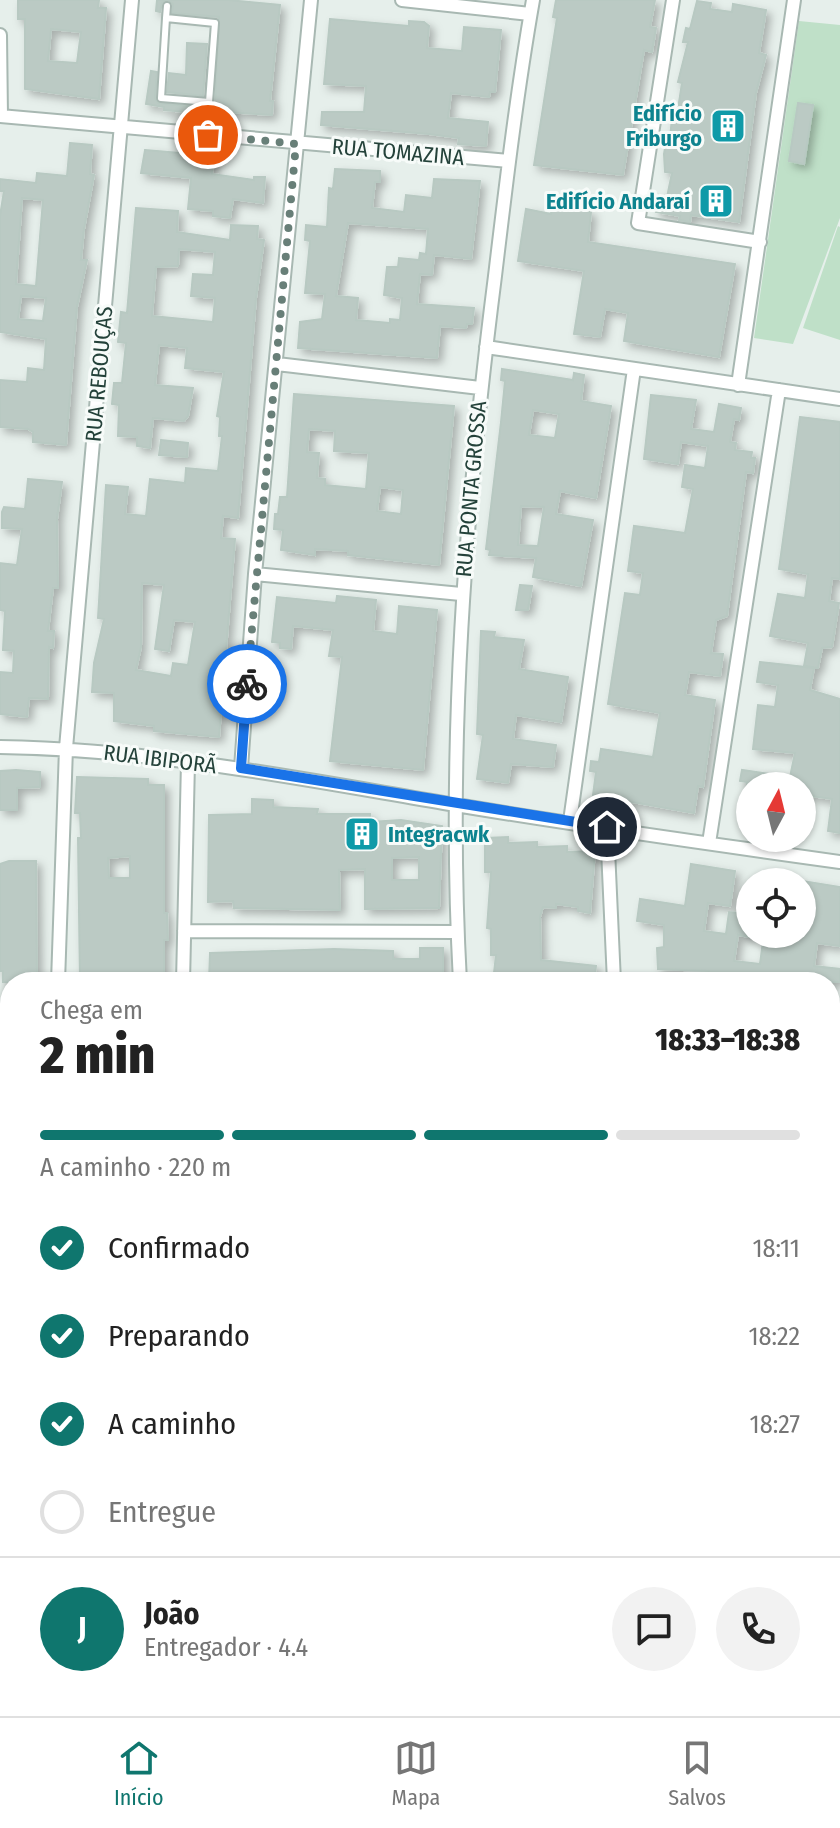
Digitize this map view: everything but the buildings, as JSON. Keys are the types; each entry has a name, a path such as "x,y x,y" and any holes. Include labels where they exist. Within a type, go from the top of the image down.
{"street":[{"name":"RUA REBOUÇAS","path":"58,972 66,748 132,0"},
{"path":"241,768 255,574 311,0"},
{"path":"402,0 530,14"},
{"name":"RUA PONTA GROSSA","path":"459,972 455,805 461,594 480,388 533,0"},
{"path":"673,0 638,223 760,242"},
{"path":"738,385 794,0"},
{"path":"0,35 0,116"},
{"name":"RUA TOMAZINA","path":"0,116 509,161"},
{"path":"486,347 840,399"},
{"path":"277,364 480,388"},
{"path":"570,821 634,369"},
{"path":"709,843 779,390"},
{"path":"255,574 461,594"},
{"name":"RUA IBIPORÃ","path":"0,747 66,748 241,768 455,805 840,862"},
{"path":"183,972 188,762"},
{"path":"607,827 614,972"},
{"path":"184,931 457,932"}],"lane":[{"path":"166,18 215,23 209,102 161,98 166,18 167,6"}],"green space":[{"path":"799,21 840,25 840,218 793,344 754,338"},
{"path":"840,227 840,340 803,328"}],"way so far":[{"path":"208,135 296,144 247,684"}],"place":[{"name":"Edifício Friburgo","path":"728,126"},
{"name":"Edifício Andaraí","path":"716,201"},
{"name":"Integracwk","path":"362,834"}],"route":[{"path":"247,684 241,768 455,805 607,827"}]}
